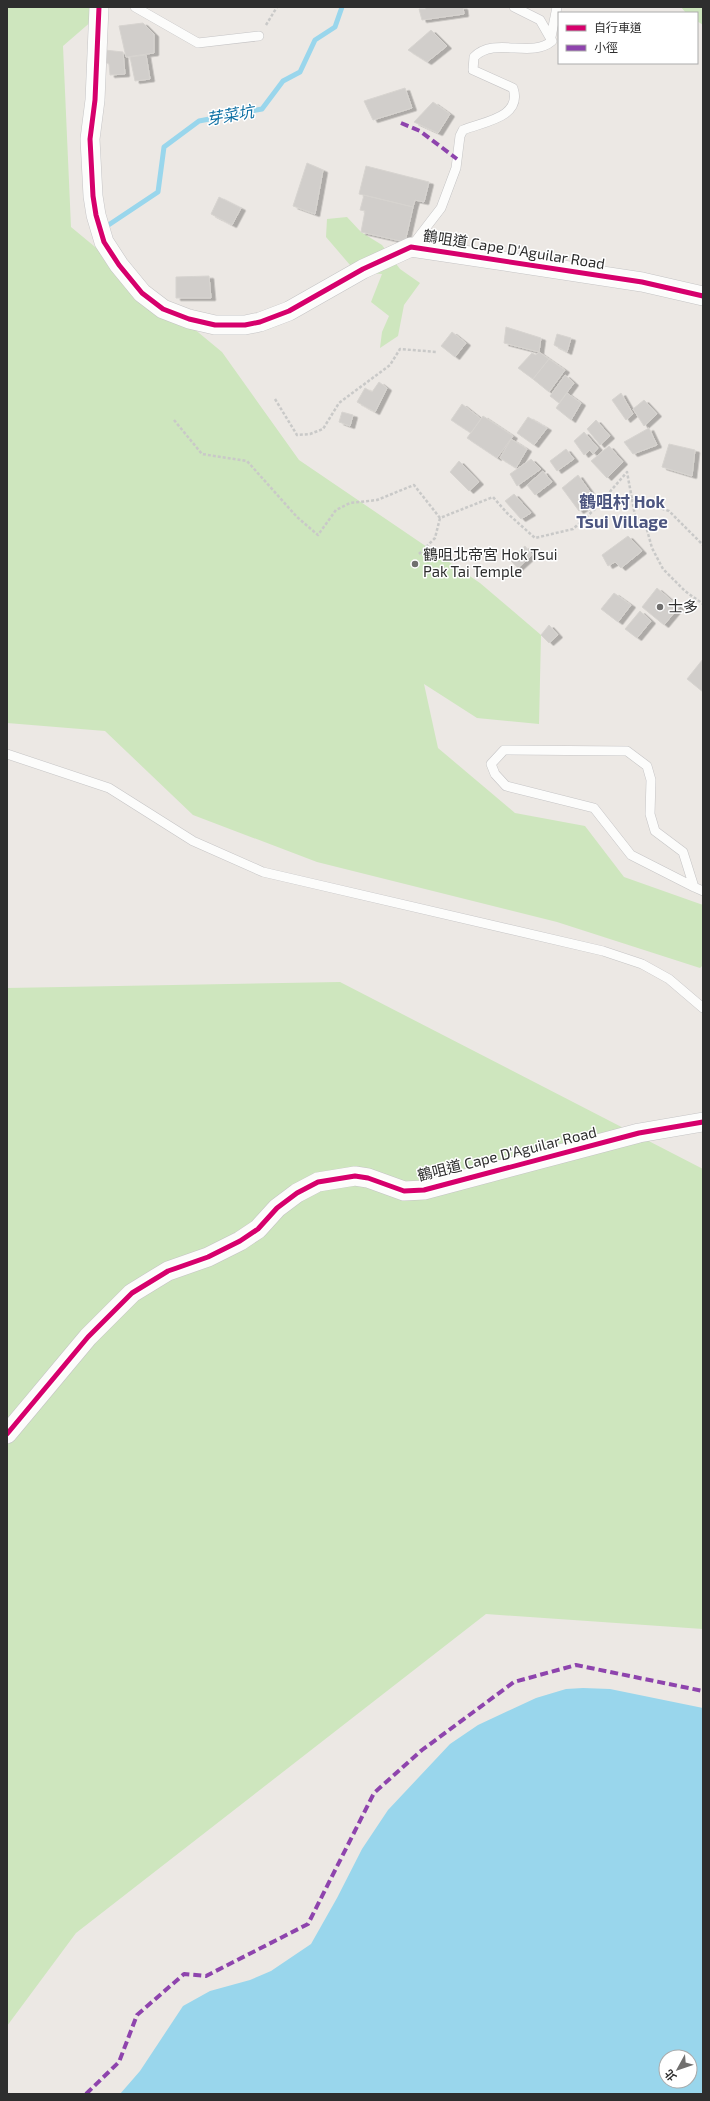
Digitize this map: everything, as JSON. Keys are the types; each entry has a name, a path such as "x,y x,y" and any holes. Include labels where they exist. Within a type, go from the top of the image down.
{"street":[{"name":"鶴咀道 Cape D'Aguilar Road","path":"99,7 95,100 90,139 93,196 100,231 111,254 127,276 152,302 174,314 202,323 230,326 260,322 289,311 363,268 411,247 642,282 703,296"},
{"name":"鶴咀道 Cape D'Aguilar Road","path":"7,1434 88,1336 132,1293 168,1270 208,1257 240,1241 258,1229 277,1208 296,1193 318,1182 355,1176 368,1178 404,1191 424,1190 639,1133 703,1122"}],"lane":[{"path":"135,7 198,43 259,36"},
{"path":"514,7 540,20 551,37"},
{"path":"411,247 442,208 456,168 460,136 463,130 490,122 506,114 513,104 515,95 513,88 473,70 474,57 478,53 490,48 547,46 552,41 551,37 557,7"},
{"path":"694,887 683,852 655,831 650,814 651,780 647,766 627,750 504,750 492,764 495,774 506,786 594,808 631,855 694,887 703,891"},
{"path":"7,754 109,788 193,841 263,872 603,952 642,964 662,976 703,1008"}],"path":[{"path":"259,36 277,7"},
{"path":"275,399 297,435 310,434 323,429 339,403 390,365 400,349 437,352"},
{"path":"174,420 202,454 247,461 297,517 318,534 336,510 350,503 377,500 414,485 440,518"},
{"path":"440,518 493,497 507,513 535,538 573,529 595,510 627,472 635,516 647,530 652,548 663,569 685,591 703,604"},
{"path":"632,499 669,511 703,545"},
{"path":"419,554 435,538 440,518"},
{"path":"573,529 577,532"}],"green space":[{"path":"7,7 108,7 63,46 71,227 222,352 299,460 480,583 541,635 539,724 477,718 424,684 438,748 515,813 585,826 624,877 703,905 703,965 700,968 557,922 317,862 193,815 105,731 7,723"},
{"path":"681,7 703,7 703,25 698,22 698,12 685,12"},
{"path":"347,217 361,232 382,245 400,269 420,283 404,305 398,336 380,348 382,332 389,316 371,302 382,274 356,272 326,237 327,219"},
{"path":"340,982 703,1169 703,1629 486,1614 76,1933 7,2026 7,988"}],"water":[{"path":"566,1689 610,1689 703,1708 703,2094 120,2094 140,2071 183,2006 210,1991 250,1980 271,1971 311,1944 362,1849 388,1810 450,1744 478,1725 536,1698"}],"building":[{"path":"425,7 463,7 464,14 422,20 419,9 426,9"},
{"path":"143,23 154,34 154,53 126,57 119,26"},
{"path":"431,30 447,46 427,62 408,50"},
{"path":"105,50 123,52 125,74 110,75 109,64 105,62"},
{"path":"146,55 150,79 135,81 130,57"},
{"path":"405,88 412,108 373,120 364,101"},
{"path":"433,102 450,114 438,133 414,122"},
{"path":"307,163 323,170 315,214 293,206"},
{"path":"366,166 429,182 424,202 415,200 413,207 359,194"},
{"path":"364,195 413,207 405,242 361,232 365,211 360,210"},
{"path":"219,197 241,208 232,225 211,214"},
{"path":"209,276 211,298 176,298 176,277"},
{"path":"506,327 541,338 539,352 504,343"},
{"path":"452,332 466,343 455,357 441,346"},
{"path":"557,334 571,338 567,352 554,345"},
{"path":"539,352 549,359 533,379 518,368 532,353 536,355"},
{"path":"549,359 565,370 549,392 533,379"},
{"path":"565,375 574,383 559,403 550,396"},
{"path":"379,382 387,388 375,412 357,402 365,388 372,392"},
{"path":"567,393 581,403 571,420 556,408"},
{"path":"621,393 633,414 626,420 612,400"},
{"path":"644,400 657,414 644,426 633,409"},
{"path":"462,404 481,419 471,433 451,420"},
{"path":"342,412 353,415 350,426 339,422"},
{"path":"483,416 513,436 497,458 467,438"},
{"path":"528,417 547,428 534,445 517,433"},
{"path":"596,420 610,436 600,445 587,429"},
{"path":"649,428 657,445 633,454 624,442"},
{"path":"584,432 598,448 593,454 590,450 584,455 574,441"},
{"path":"511,439 527,449 516,468 500,458"},
{"path":"669,444 695,450 692,476 662,467"},
{"path":"609,446 623,462 607,478 591,461"},
{"path":"566,449 574,459 557,471 550,461"},
{"path":"531,459 541,469 517,486 510,474"},
{"path":"459,461 479,482 469,491 450,472"},
{"path":"543,471 552,482 535,495 527,485"},
{"path":"578,475 596,500 579,511 562,488"},
{"path":"514,494 531,513 521,519 505,501"},
{"path":"628,536 642,551 621,568 615,562 608,566 602,555"},
{"path":"525,546 532,555 518,568 509,559"},
{"name":"士多","path":"657,588 679,607 664,625 642,607"},
{"path":"614,593 631,605 618,622 601,609"},
{"path":"640,611 651,621 637,638 625,629"},
{"path":"549,625 558,635 549,643 541,635"},
{"path":"703,659 703,692 687,679"}],"waterway":[{"name":"芽菜坑","path":"104,228 158,192 164,147 199,121 262,109 283,81 300,72 315,40 335,27 342,7"}],"marked path":[{"path":"401,123 420,131 457,159"},
{"path":"86,2094 119,2062 137,2015 184,1974 206,1976 308,1924 374,1793 422,1750 514,1682 576,1665 703,1691"}],"cycle path":[{"path":"99,7 95,100 90,139 93,196 96,215 104,242 119,265 142,293 163,309 189,319 215,325 245,325 260,322 289,311 363,269 411,247 642,282 703,296"},
{"path":"7,1434 88,1337 132,1293 168,1271 208,1257 240,1241 258,1229 277,1208 297,1193 318,1182 355,1176 368,1178 404,1191 424,1190 639,1133 703,1122"}],"place":[{"name":"鶴咀北帝宮 Hok Tsui Pak Tai Temple","path":"415,564"},
{"name":"士多","path":"660,607"}],"district":[{"name":"鶴咀村 Hok Tsui Village","path":"622,512"}]}
